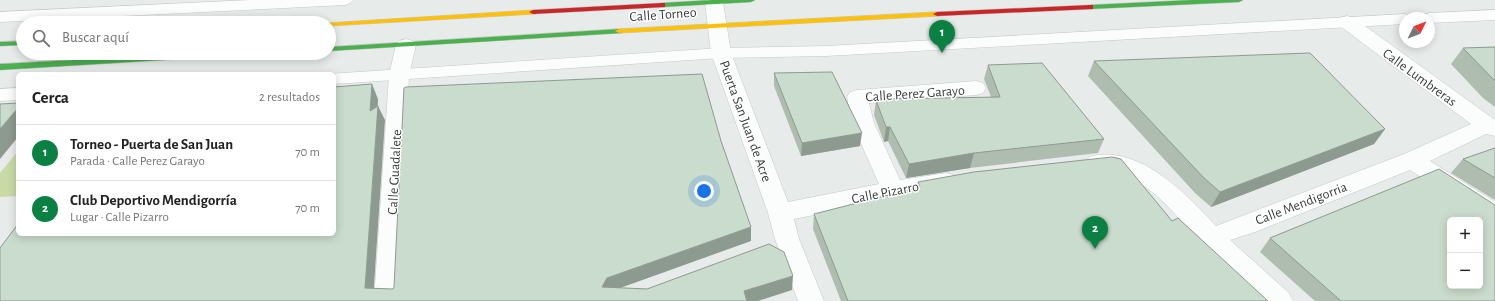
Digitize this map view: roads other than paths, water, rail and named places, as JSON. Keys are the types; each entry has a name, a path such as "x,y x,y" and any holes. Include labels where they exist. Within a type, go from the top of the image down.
{"main road":[{"name":"Calle Torneo","path":"336,24 751,0"},
{"name":"Calle Torneo","path":"336,49 717,25 1239,0"},
{"path":"0,67 124,60"}],"street":[{"name":"Puerta San Juan de Acre","path":"714,2 721,53 780,213 776,243 810,301"},
{"name":"Calle Lumbreras","path":"1347,22 1489,126"},
{"name":"Calle Guadalete","path":"387,301 399,75 406,45"},
{"name":"Calle Perez Garayo","path":"893,190 864,123 857,97 976,88"},
{"name":"Calle Mendigorria","path":"1211,236 1247,224 1412,160 1489,126"},
{"path":"1412,160 1495,214"},
{"path":"1076,165 1105,162 1133,168 1149,177 1280,301"},
{"name":"Calle Pizarro","path":"780,213 893,190 970,177"}],"lane":[{"path":"20,16 345,0"},
{"path":"1435,18 1495,14"},
{"path":"0,17 16,16"},
{"path":"336,78 721,53 826,51 1399,19"},
{"path":"0,95 16,94"}],"place":[{"name":"Torneo - Puerta de San Juan","path":"942,53"},
{"name":"Club Deportivo Mendigorría","path":"1095,249"}]}
